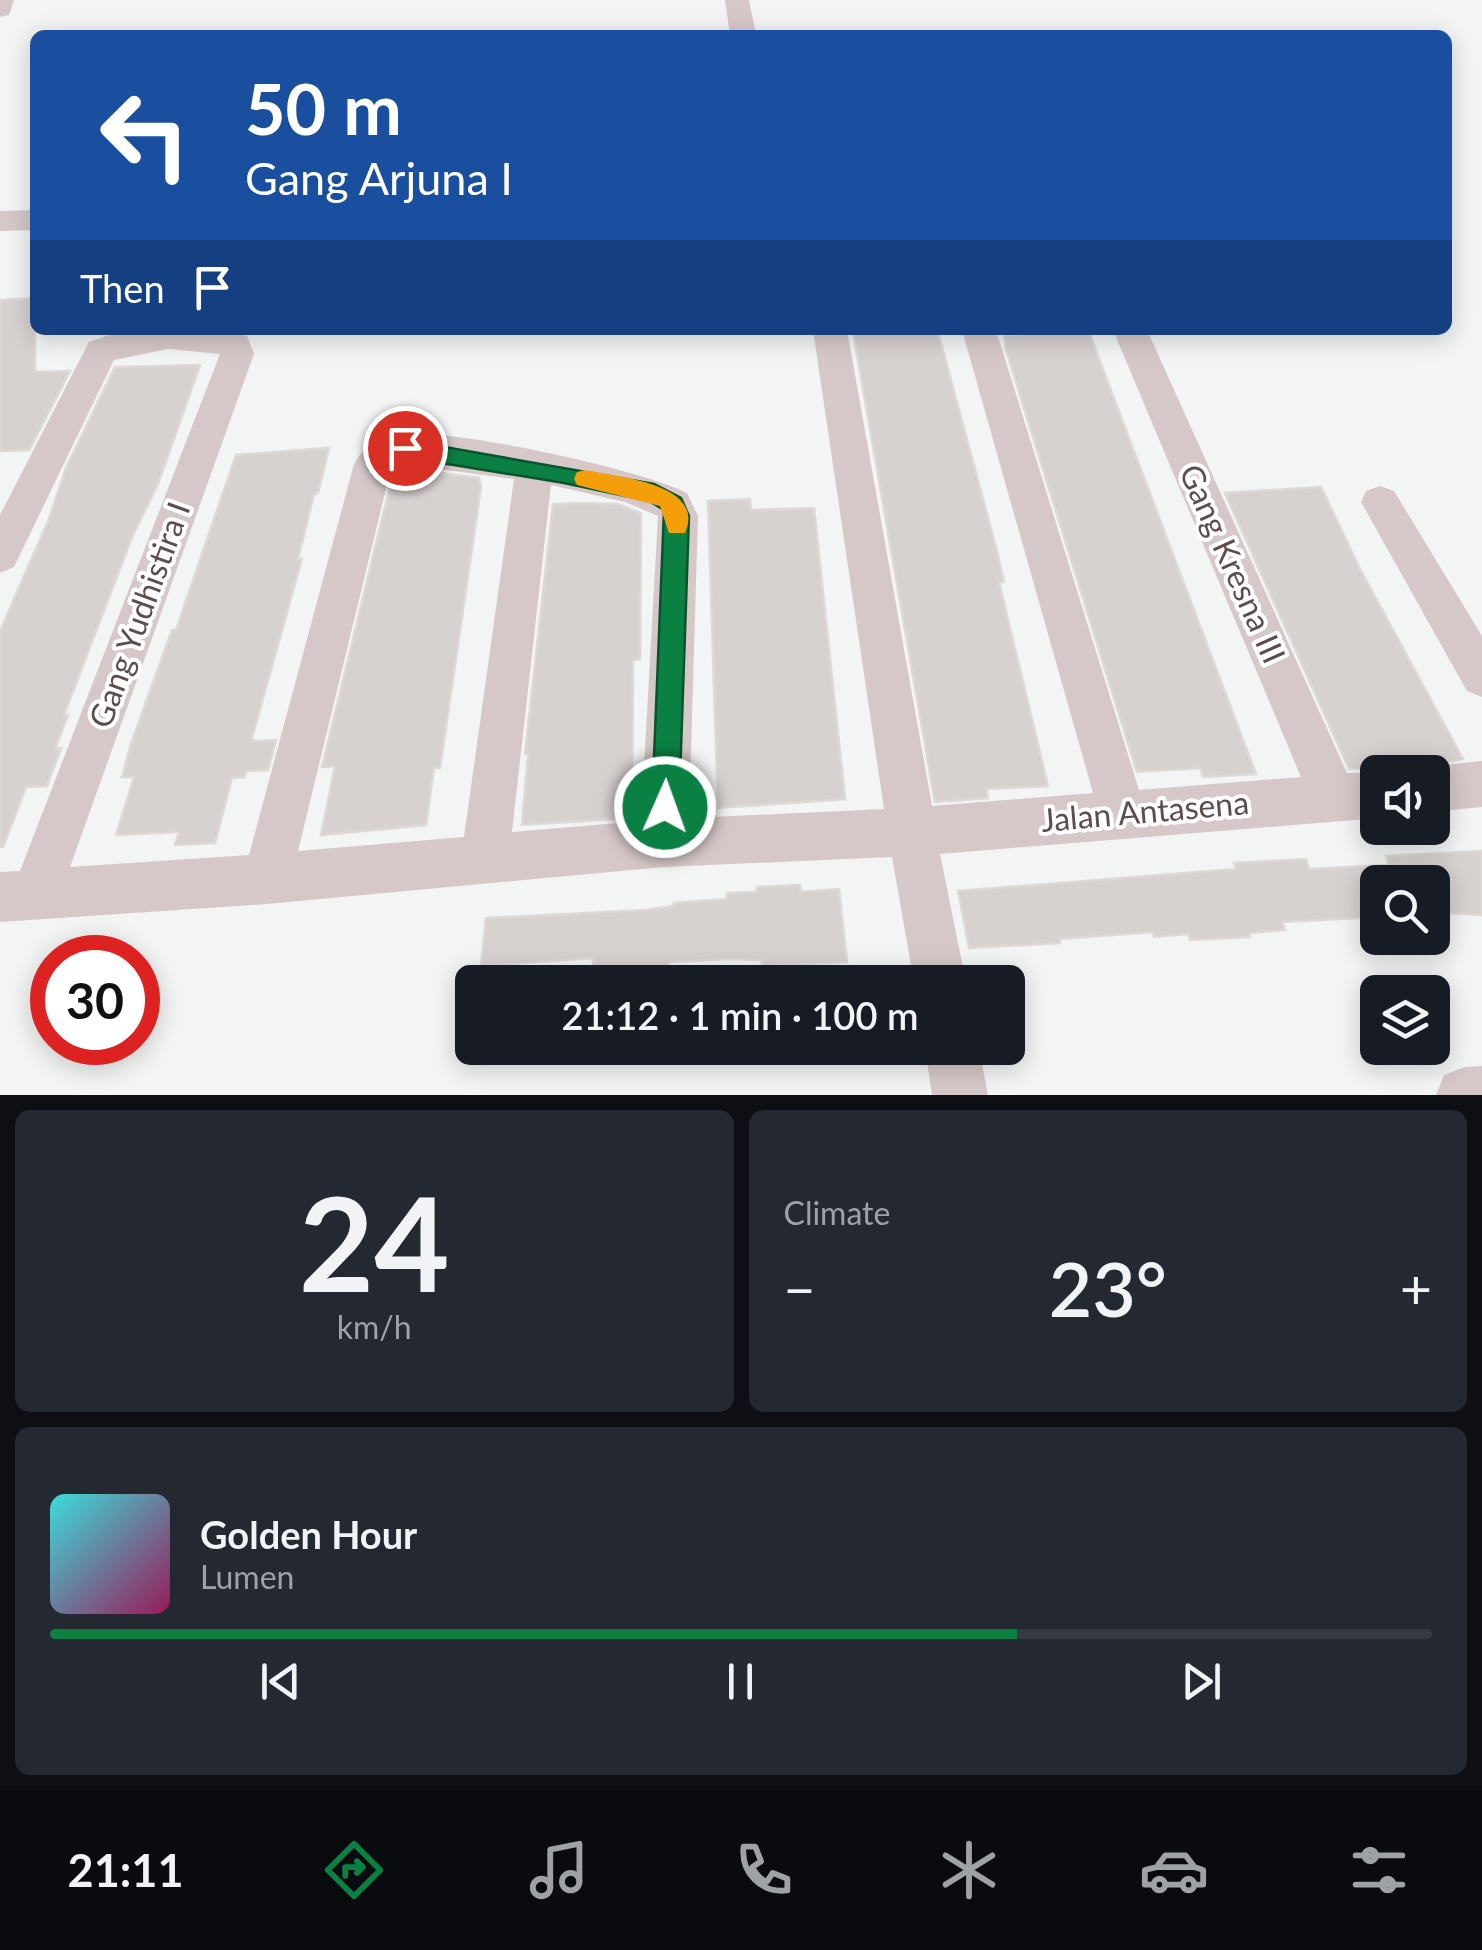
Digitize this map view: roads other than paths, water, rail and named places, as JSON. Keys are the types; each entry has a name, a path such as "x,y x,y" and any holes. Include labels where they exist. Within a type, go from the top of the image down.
{"street":[{"path":"0,10 2,0"},
{"path":"737,0 743,30"},
{"path":"0,221 30,220"},
{"path":"0,555 101,351 119,342 170,335"},
{"name":"Gang Yudhistira I","path":"18,897 237,354 235,344 226,338 201,335"},
{"path":"805,335 832,469 859,506"},
{"path":"831,335 937,965"},
{"path":"980,335 1122,812"},
{"name":"Gang Kresna III","path":"1132,335 1356,796"},
{"path":"267,879 373,464 394,449 405,448 534,468 667,498 678,516 664,843"},
{"path":"486,858 534,468"},
{"path":"1380,502 1482,676"},
{"path":"1450,787 1482,784"},
{"name":"Jalan Antasena","path":"18,897 664,843 912,832 1356,796"},
{"path":"955,1065 960,1095"},
{"path":"1464,1095 1482,1094"}]}
